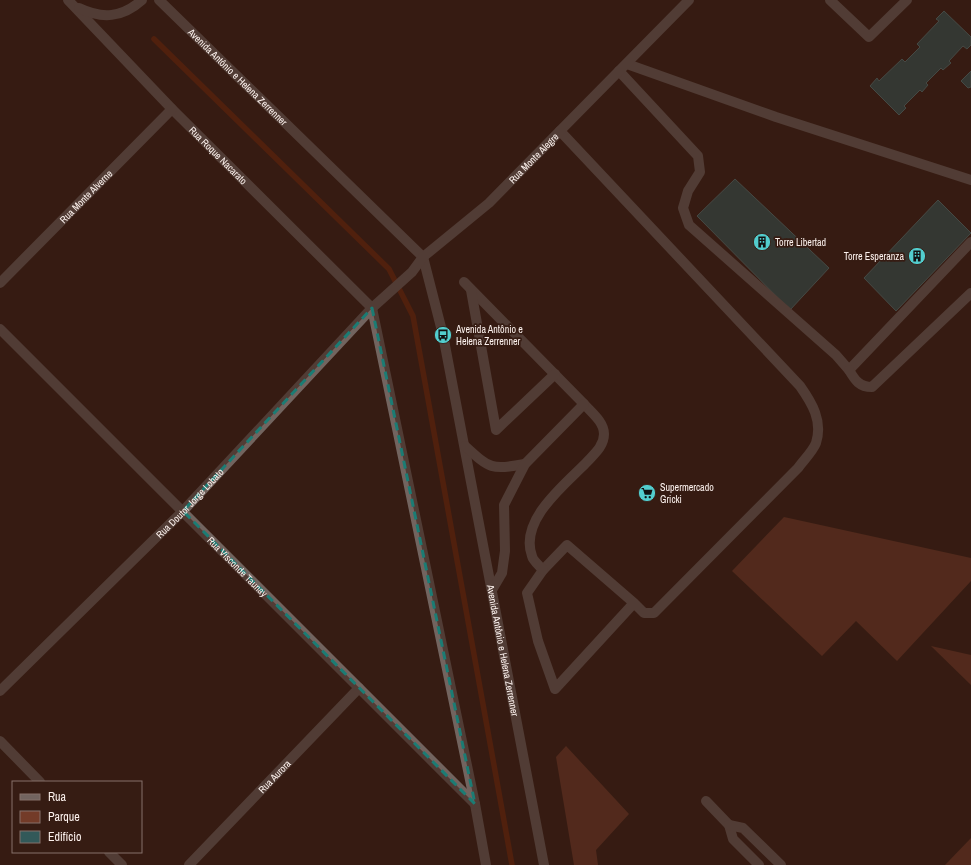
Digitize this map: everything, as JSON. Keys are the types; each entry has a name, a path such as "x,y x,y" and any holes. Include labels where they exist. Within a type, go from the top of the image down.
{"street":[{"path":"70,3 91,14 110,16 133,8 142,0"},
{"name":"Avenida Antônio e Helena Zerrenner","path":"159,0 423,257 443,335 544,865"},
{"name":"Rua Monte Alegre","path":"372,308 412,272 423,257 489,203 689,0"},
{"path":"830,0 869,37 908,0"},
{"name":"Rua Roque Nacarato","path":"70,3 172,109 372,308"},
{"path":"627,64 776,117 971,180"},
{"path":"619,71 698,156 700,172 688,191 683,208 689,225 836,355 849,370 856,382 865,387 872,387 971,293"},
{"name":"Rua Monte Alverne","path":"0,283 172,109"},
{"path":"560,130 800,386 814,405 818,425 816,444 798,468 654,613 644,613 634,603 567,545 543,570 527,593 538,641 554,688 634,603"},
{"path":"849,370 971,242"},
{"path":"464,282 602,424 604,434 600,448 543,507 533,524 529,544 532,558 543,570"},
{"path":"471,290 496,430 555,374"},
{"path":"372,308 475,804 486,865"},
{"name":"Rua Doutor Jorge Lobato","path":"0,691 183,512 372,308"},
{"name":"Rua Visconde Taunay","path":"0,329 475,804"},
{"path":"492,590 502,574 505,551 504,504 525,464 584,404"},
{"path":"464,446 485,465 503,468 525,464"},
{"name":"Rua Aurora","path":"189,865 359,688"},
{"path":"0,741 39,781"},
{"path":"706,801 729,825 733,839 759,865"},
{"path":"729,825 743,828 781,865"},
{"path":"110,853 122,865"}],"highlighted area":[{"path":"372,308 475,804 183,511"}],"green space":[{"path":"784,517 971,558 971,581 897,661 856,621 822,656 732,571"},
{"path":"931,646 971,655 971,685"},
{"path":"566,746 629,814 596,850 598,865 574,865 556,757"},
{"path":"971,838 971,865 945,865"}],"building":[{"path":"944,11 971,37 971,45 967,49 963,46 949,61 951,63 943,70 941,68 926,83 928,85 922,92 920,90 904,106 906,108 899,115 870,86 877,78 879,81 902,59 905,62 920,47 917,44 939,21 936,19"},
{"path":"971,71 971,87 968,88 961,81"},
{"name":"Torre Libertad","path":"735,179 829,268 790,310 697,216"},
{"name":"Torre Esperanza","path":"938,200 971,233 896,311 864,278"}],"waterway":[{"path":"154,39 389,269 413,316 512,865"}],"place":[{"name":"Torre Libertad","path":"762,242"},
{"name":"Torre Esperanza","path":"917,256"},
{"name":"Avenida Antônio e Helena Zerrenner","path":"443,335"},
{"name":"Supermercado Gricki","path":"647,493"}]}
